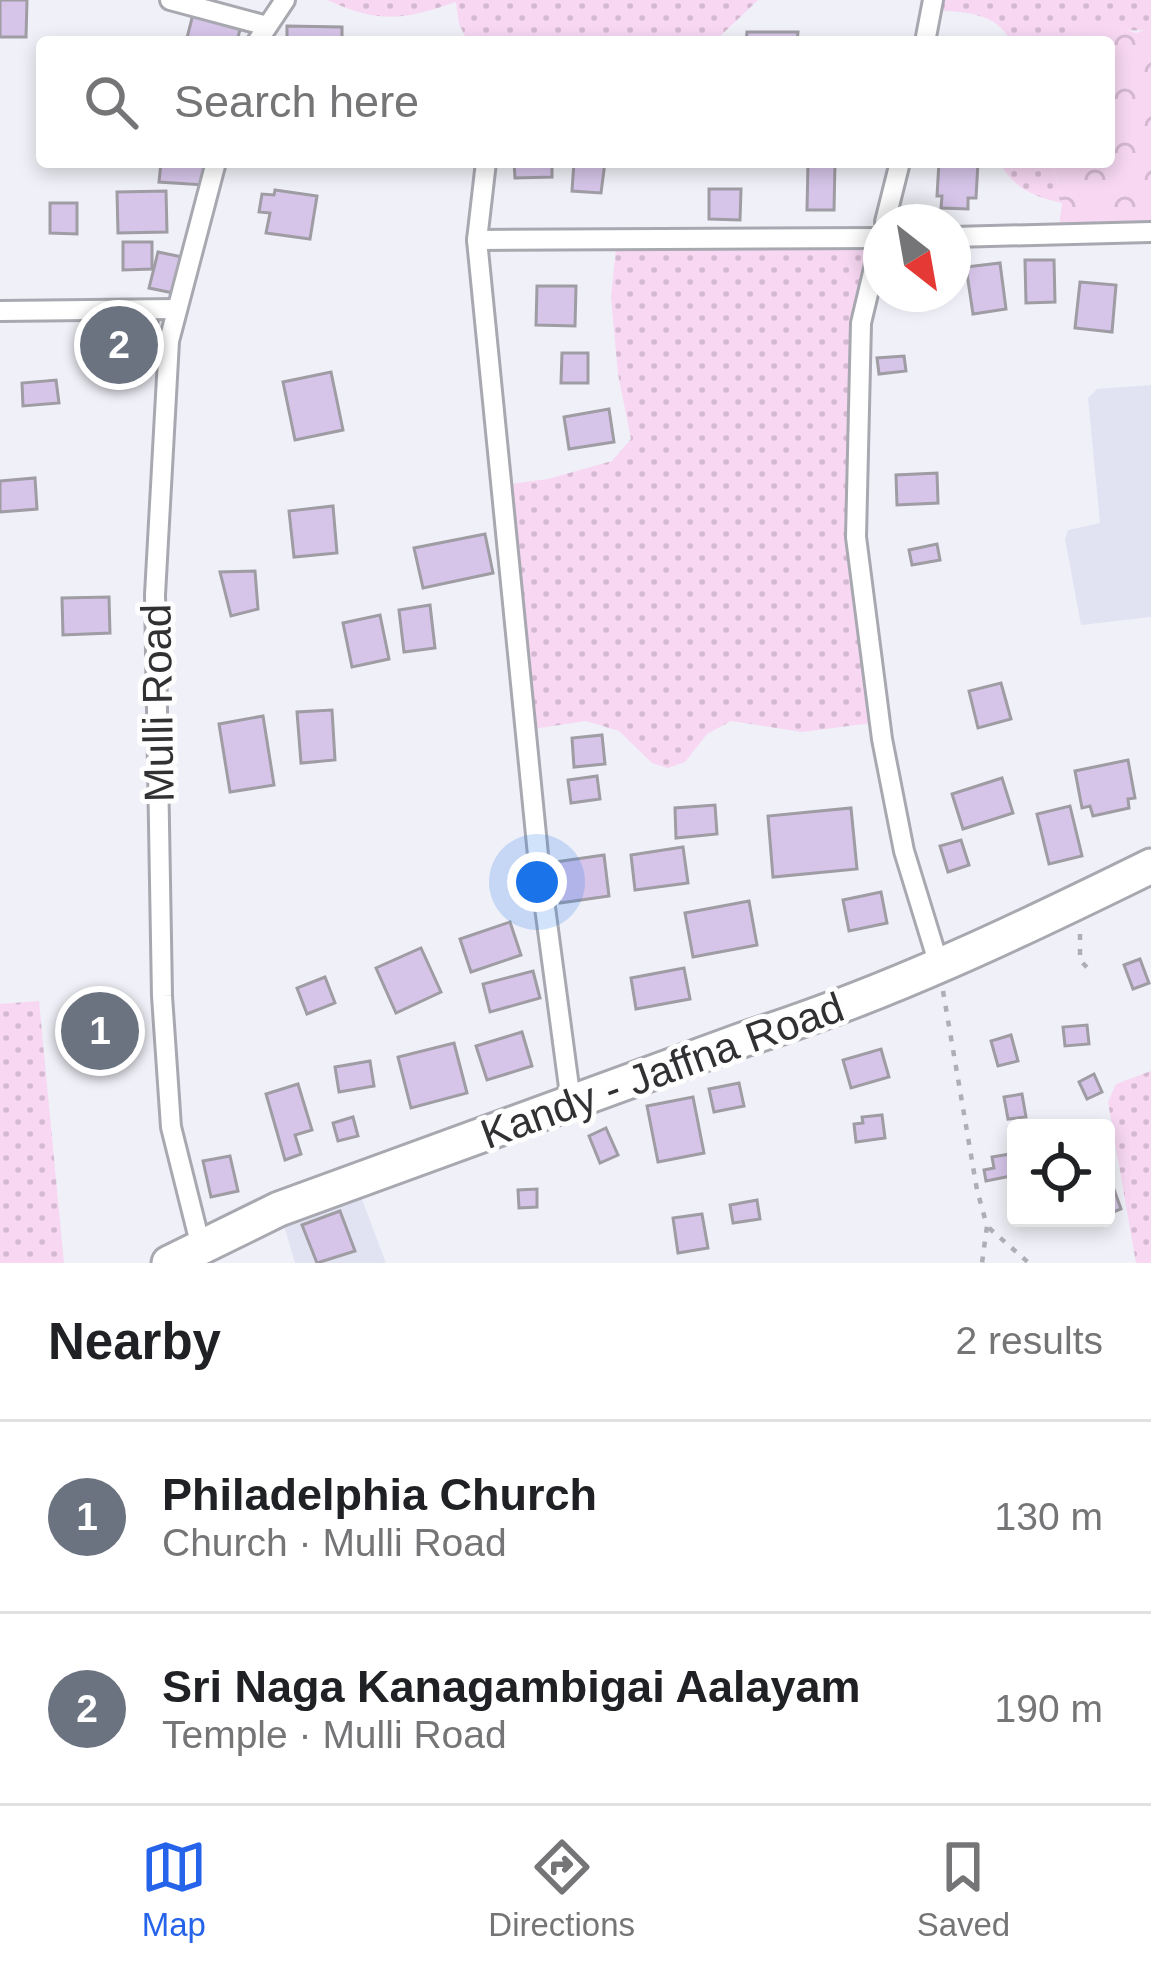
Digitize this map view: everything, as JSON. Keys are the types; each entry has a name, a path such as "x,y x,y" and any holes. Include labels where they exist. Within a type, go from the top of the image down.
{"highway":[{"name":"Kandy - Jaffna Road","path":"169,1263 279,1209 820,1015 1151,866"}],"street":[{"path":"170,0 262,34 285,0"},
{"path":"926,36 933,0"},
{"name":"Mulli Road","path":"201,1247 171,1127 162,996 154,595 169,341 214,168"},
{"path":"485,168 477,240 538,855 571,1102"},
{"path":"890,204 898,168"},
{"path":"971,237 1151,232"},
{"path":"477,240 863,239"},
{"path":"0,311 177,309"},
{"path":"864,312 856,537 904,850 939,965"}],"path":[{"path":"1073,905 1081,936 1080,960 1093,974"},
{"path":"939,965 987,1226 982,1263"},
{"path":"987,1226 1029,1263"}],"shaded area":[{"path":"1151,385 1151,617 1081,625 1065,539 1068,530 1100,523 1088,398 1097,389"},
{"path":"355,1181 386,1263 295,1263 279,1209"}],"green space":[{"path":"327,0 758,0 720,36 465,36 456,2 392,17 362,13"},
{"path":"933,0 1151,0 1151,28 1091,24 1082,26 1079,36 1007,36 987,19 931,10"},
{"path":"1099,21 1136,33 1151,28 1151,232 1058,235 1062,203 1054,168 1115,168 1115,36 1079,36 1082,26"},
{"path":"1003,168 1054,168 1062,203 1025,190"},
{"path":"863,238 856,537 880,722 802,732 731,721 707,734 685,762 668,768 652,763 619,731 586,721 526,730 503,485 548,479 612,461 631,439 618,374 611,297 617,239"},
{"path":"39,1001 64,1263 0,1263 0,1004"},
{"path":"1151,1071 1151,1263 1136,1263 1115,1119 1111,1119 1108,1102 1116,1084"}],"building":[{"path":"0,0 27,0 26,37 0,37"},
{"path":"193,14 241,25 238,36 188,36"},
{"path":"287,26 342,27 342,36 287,36"},
{"path":"747,32 798,32 798,36 747,36"},
{"path":"160,168 205,168 204,185 159,182"},
{"path":"514,168 552,168 552,177 515,178"},
{"path":"574,168 604,168 601,193 572,191"},
{"path":"808,168 835,168 834,210 807,210"},
{"path":"939,168 978,168 976,198 968,198 968,204 941,204 942,196 937,196"},
{"path":"709,189 741,189 740,220 709,219"},
{"path":"275,190 317,196 310,239 266,233 270,213 259,212 262,194 274,195"},
{"path":"166,191 167,232 118,233 117,192"},
{"path":"50,203 77,203 77,234 50,233"},
{"path":"123,242 152,242 152,269 123,270"},
{"path":"158,252 187,258 178,294 149,288"},
{"path":"1025,260 1054,260 1055,302 1026,303"},
{"path":"1000,263 1006,309 973,314 971,266"},
{"path":"1080,282 1116,285 1112,332 1075,328"},
{"path":"537,286 576,286 575,326 536,325"},
{"path":"108,318 158,321 156,359 107,356"},
{"path":"562,353 588,353 588,383 561,383"},
{"path":"904,356 906,371 879,374 877,358"},
{"path":"331,372 343,430 295,440 283,382"},
{"path":"56,380 59,403 23,406 22,383"},
{"path":"609,409 614,442 569,449 564,417"},
{"path":"937,473 938,503 897,505 896,475"},
{"path":"35,478 37,509 0,512 0,481"},
{"path":"333,506 337,553 294,557 289,511"},
{"path":"485,534 493,573 423,588 414,548"},
{"path":"937,544 940,560 912,565 909,550"},
{"path":"255,571 258,609 231,616 220,572"},
{"path":"109,597 110,633 63,635 62,598"},
{"path":"430,605 435,648 404,652 399,610"},
{"path":"380,615 389,659 352,667 343,623"},
{"path":"1001,683 1011,719 978,728 969,691"},
{"path":"332,710 335,760 301,763 297,712"},
{"path":"263,716 274,785 230,792 219,724"},
{"path":"602,735 605,764 574,767 572,738"},
{"path":"1128,760 1135,798 1128,799 1129,808 1093,816 1090,806 1082,808 1075,771"},
{"path":"597,776 600,799 571,803 568,780"},
{"path":"1002,778 1013,813 963,829 952,794"},
{"path":"715,805 717,834 676,838 675,808"},
{"path":"1070,806 1082,856 1049,864 1037,814"},
{"path":"851,808 857,869 773,877 768,816"},
{"path":"961,840 969,865 948,872 940,846"},
{"path":"683,847 688,883 635,890 631,855"},
{"path":"604,855 609,896 560,903 555,862"},
{"path":"881,892 887,923 849,931 843,900"},
{"path":"749,901 757,945 693,957 685,913"},
{"path":"510,922 521,955 471,972 460,939"},
{"path":"421,948 441,992 396,1013 376,968"},
{"path":"1140,959 1149,983 1133,989 1124,965"},
{"path":"684,968 690,999 636,1009 631,978"},
{"path":"533,971 540,998 490,1012 483,984"},
{"path":"325,977 335,1003 307,1014 297,988"},
{"path":"1087,1025 1089,1044 1065,1046 1063,1027"},
{"path":"522,1032 532,1066 487,1080 476,1046"},
{"path":"1011,1035 1018,1061 998,1066 991,1041"},
{"path":"454,1043 467,1093 411,1108 398,1057"},
{"path":"881,1049 889,1077 851,1088 843,1060"},
{"path":"370,1061 374,1086 339,1092 335,1067"},
{"path":"1094,1074 1102,1092 1087,1099 1079,1082"},
{"path":"739,1083 744,1106 714,1112 709,1089"},
{"path":"298,1084 312,1130 295,1135 301,1154 285,1160 266,1094"},
{"path":"1022,1094 1026,1117 1008,1119 1004,1097"},
{"path":"693,1097 704,1153 658,1162 647,1106"},
{"path":"882,1115 885,1138 856,1142 854,1124 863,1123 862,1117"},
{"path":"353,1117 358,1136 338,1141 333,1123"},
{"path":"606,1128 618,1155 600,1163 589,1136"},
{"path":"1007,1154 1007,1177 986,1181 984,1170 994,1168 992,1157"},
{"path":"230,1156 238,1191 211,1197 203,1161"},
{"path":"537,1189 537,1207 519,1208 518,1190"},
{"path":"757,1200 760,1219 733,1223 730,1205"},
{"path":"340,1211 355,1251 317,1263 302,1225"},
{"path":"702,1214 708,1248 678,1253 673,1218"}],"place":[{"name":"Sri Naga Kanagambigai Aalayam","path":"119,345"},
{"name":"Philadelphia Church","path":"100,1031"}]}
